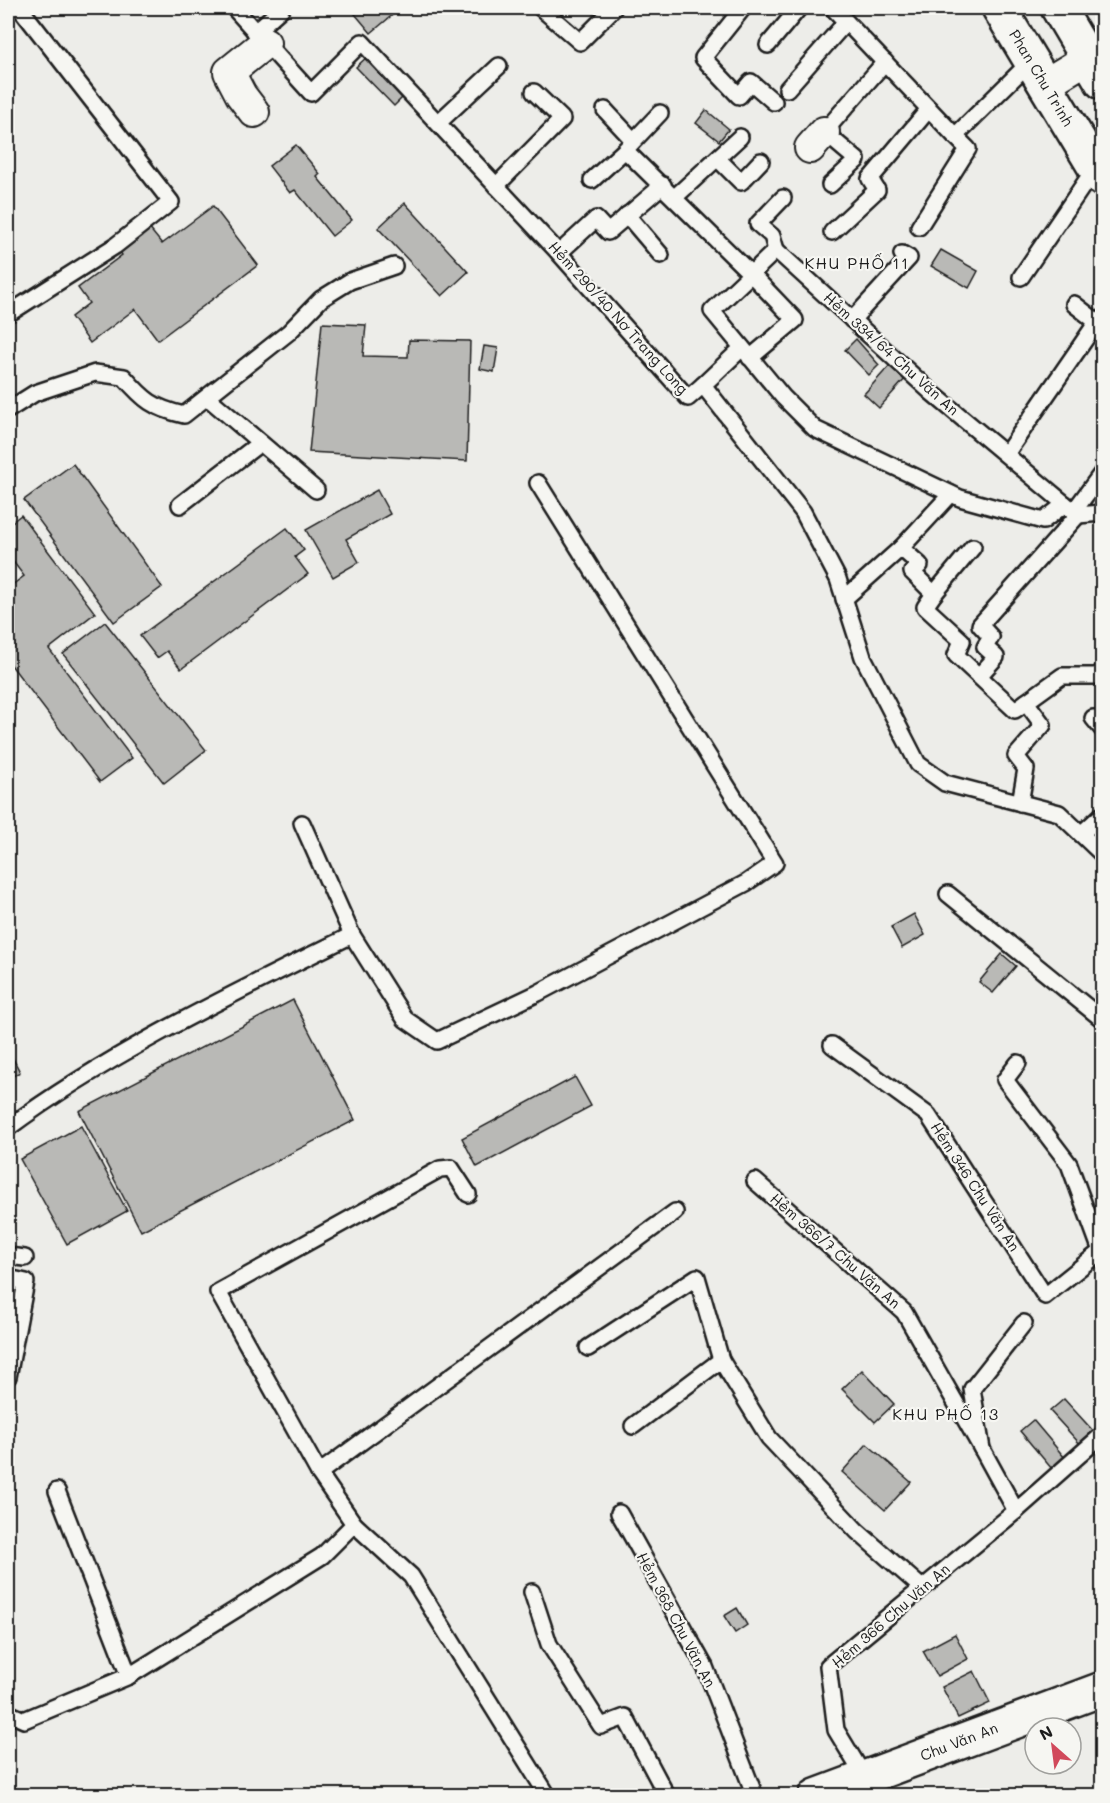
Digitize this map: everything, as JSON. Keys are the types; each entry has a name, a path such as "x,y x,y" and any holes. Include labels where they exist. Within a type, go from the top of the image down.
{"street":[{"name":"Phan Chu Trinh","path":"999,8 1099,173"},
{"path":"1038,72 1095,70 1058,8"},
{"path":"254,111 241,96 229,72 260,38"},
{"name":"Chu Văn An","path":"816,1796 869,1787 1099,1697"}],"lane":[{"path":"8,314 115,246 171,202 20,8"},
{"name":"Hẻm 290/40 Nơ Trang Long","path":"234,8 311,93 362,42 559,253 688,398 703,385 803,512 838,579 862,657 918,764 945,783 1020,803"},
{"path":"260,38 282,8"},
{"path":"541,8 580,42 614,8"},
{"path":"742,8 703,58 739,96 751,82 774,102"},
{"path":"768,45 799,8"},
{"path":"833,8 968,149 919,226"},
{"path":"787,89 846,22"},
{"path":"830,185 857,160 817,140 885,62"},
{"path":"438,123 499,66"},
{"path":"955,136 1038,72"},
{"path":"496,186 562,119 534,92"},
{"path":"832,232 877,190 870,179 929,109"},
{"path":"605,110 629,145 663,185 795,320 703,385"},
{"path":"592,180 660,113"},
{"path":"675,197 740,137"},
{"path":"718,159 741,182 761,161"},
{"path":"1021,277 1099,173"},
{"path":"559,253 596,219 608,232 663,185"},
{"name":"Hẻm 334/64 Chu Văn An","path":"783,198 758,224 771,236 777,250 931,392 1072,510"},
{"path":"627,215 661,255"},
{"path":"777,250 712,311 783,397 815,429 951,494 1044,520 1072,510 1102,513"},
{"path":"852,320 909,258 902,254"},
{"path":"8,410 35,393 95,373 124,377 144,400 162,410 184,415 289,332 321,299 350,281 394,266"},
{"path":"1006,454 1096,322 1074,304"},
{"path":"207,397 316,490"},
{"path":"180,505 260,443"},
{"path":"979,676 996,657 985,647 992,637 980,625 1102,472"},
{"path":"302,823 352,935 405,1019 437,1041 559,982 746,883 775,863 538,483"},
{"path":"844,598 901,548 951,494"},
{"path":"973,547 925,607 962,641 956,655 1015,710 1062,675 1096,676 1102,672"},
{"path":"901,548 920,565 912,572 934,594"},
{"path":"1026,702 1044,724 1016,756 1026,769 1020,803 1059,813 1102,854"},
{"path":"1081,834 1102,815"},
{"path":"948,894 1102,1019"},
{"path":"8,1128 49,1097 220,1001 352,935"},
{"name":"Hẻm 346 Chu Văn An","path":"832,1045 928,1114 1045,1296 1102,1252"},
{"path":"1018,1062 1005,1080 1069,1164 1102,1252"},
{"path":"468,1194 451,1168 440,1169 218,1292 319,1473 354,1524 411,1576 548,1796"},
{"name":"Hẻm 366/7 Chu Văn An","path":"755,1181 904,1312 982,1449"},
{"path":"319,1473 675,1212"},
{"path":"8,1256 25,1258"},
{"path":"588,1348 697,1277 721,1360 769,1438 857,1531 922,1588"},
{"path":"8,1278 26,1282 8,1377"},
{"path":"1016,1511 982,1449 972,1389 1024,1323"},
{"path":"633,1426 721,1360"},
{"name":"Hẻm 366 Chu Văn An","path":"869,1787 836,1730 828,1666 1016,1511 1102,1436"},
{"path":"57,1491 129,1676"},
{"name":"Hẻm 368 Chu Văn An","path":"619,1514 705,1667 755,1796"},
{"path":"8,1713 24,1720 129,1676 322,1556 354,1524"},
{"path":"532,1592 549,1644 601,1726 625,1717 667,1796"}],"building":[{"path":"350,8 392,8 396,12 371,33"},
{"path":"368,56 405,95 394,106 356,67"},
{"path":"706,110 729,129 719,141 696,123"},
{"path":"296,145 320,174 317,177 352,220 332,236 295,190 290,193 269,166"},
{"path":"405,203 468,272 442,296 378,228"},
{"path":"213,206 258,265 158,340 135,309 90,343 71,317 89,303 78,288 122,255 119,250 149,228 162,244"},
{"path":"941,250 978,271 969,288 931,266"},
{"path":"322,323 366,325 363,356 408,357 409,340 470,341 467,461 309,452"},
{"path":"856,339 879,365 869,375 845,350"},
{"path":"484,346 498,348 494,372 480,369"},
{"path":"891,364 906,378 879,408 864,394"},
{"path":"73,464 162,587 114,622 24,500"},
{"path":"377,490 390,514 346,539 359,562 333,577 306,530"},
{"path":"21,515 95,613 49,649 132,758 100,782 8,661 8,588 24,576 8,555 8,525"},
{"path":"287,528 304,550 295,557 308,574 181,669 167,651 157,658 140,636"},
{"path":"105,622 206,750 164,783 63,654"},
{"path":"914,914 925,935 902,948 891,927"},
{"path":"1002,954 1016,966 993,993 979,982"},
{"path":"293,1000 355,1120 141,1231 79,1111"},
{"path":"8,1049 20,1072 8,1079"},
{"path":"575,1077 591,1106 477,1167 462,1138"},
{"path":"81,1126 127,1211 67,1244 20,1159"},
{"path":"862,1370 894,1404 875,1422 842,1389"},
{"path":"1064,1399 1095,1433 1081,1445 1050,1411"},
{"path":"1033,1420 1065,1458 1052,1469 1020,1431"},
{"path":"867,1444 911,1482 885,1510 842,1472"},
{"path":"737,1608 747,1625 735,1633 724,1616"},
{"path":"955,1634 968,1659 937,1676 923,1651"},
{"path":"974,1671 990,1703 958,1718 942,1687"}],"district":[{"name":"KHU PHỐ 11","path":"857,263"},
{"name":"KHU PHỐ 13","path":"946,1414"}]}
